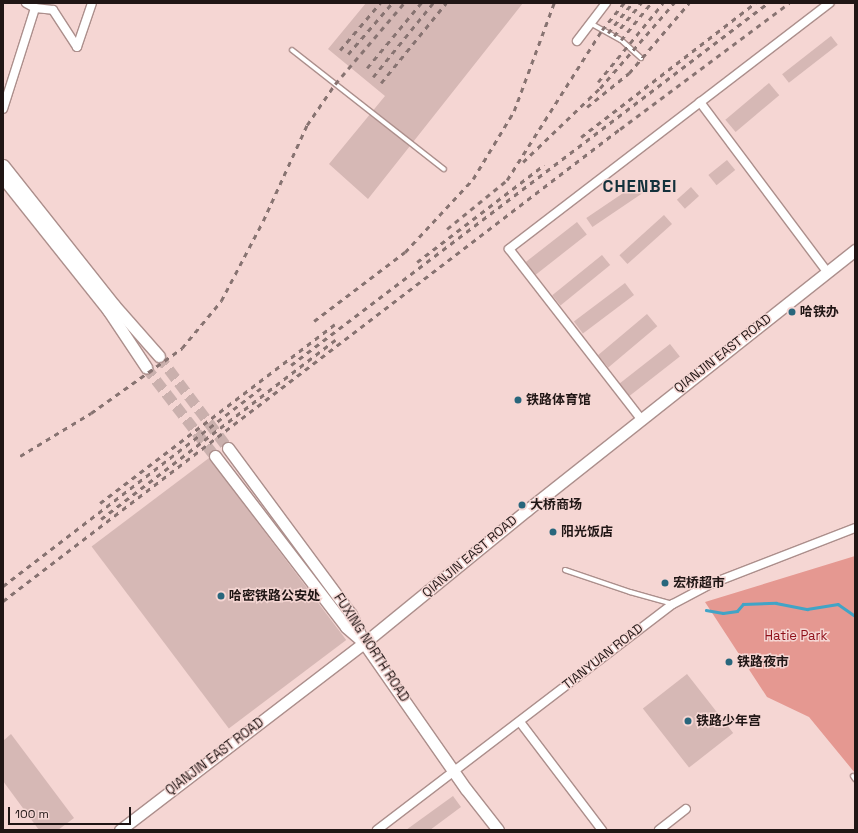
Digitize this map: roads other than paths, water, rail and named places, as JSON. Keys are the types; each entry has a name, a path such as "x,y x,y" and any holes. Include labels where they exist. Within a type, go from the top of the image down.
{"street":[{"path":"26,3 35,8 55,7 77,47 92,3"},
{"path":"577,41 606,3"},
{"path":"642,419 509,249 830,3"},
{"path":"3,109 35,8"},
{"path":"700,102 827,272"},
{"path":"3,165 114,305 159,356"},
{"path":"3,178 108,310 146,367"},
{"name":"QIANJIN EAST ROAD","path":"120,830 364,643 855,250"},
{"name":"FUXING NORTH ROAD","path":"228,448 351,614 364,643 498,830"},
{"path":"215,456 346,628 364,643"},
{"name":"TIANYUAN ROAD","path":"382,829 673,604 708,585 855,528"},
{"path":"520,722 602,830"},
{"path":"658,830 686,809"}],"lane":[{"path":"590,23 621,40 641,58"},
{"path":"292,50 444,169"},
{"path":"565,570 630,592 673,604"}],"waterway":[{"path":"706,610 723,613 737,611 743,604 776,603 807,609 838,604 855,616"}],"tunnel":[{"path":"159,356 228,448"},
{"path":"146,367 215,456"}],"railway":[{"path":"340,50 380,3"},
{"path":"348,54 392,3"},
{"path":"20,456 91,413 182,348 221,301 263,221 307,125 335,84 404,3"},
{"path":"367,68 421,3"},
{"path":"373,77 433,3"},
{"path":"381,83 446,3"},
{"path":"314,321 405,252 473,179 514,111 554,3"},
{"path":"447,229 507,180 602,30 624,3"},
{"path":"608,33 632,3"},
{"path":"614,36 641,3"},
{"path":"621,40 651,3"},
{"path":"598,82 663,3"},
{"path":"523,162 600,88 674,3"},
{"path":"587,107 629,73 689,3"},
{"path":"581,137 755,3"},
{"path":"291,365 768,3"},
{"path":"3,601 620,129 789,3"},
{"path":"417,262 544,165"},
{"path":"100,503 335,324"},
{"path":"101,519 335,340"},
{"path":"3,586 261,388"}],"place":[{"name":"哈铁办","path":"792,312"},
{"name":"铁路体育馆","path":"518,400"},
{"name":"大桥商场","path":"522,505"},
{"name":"阳光饭店","path":"553,532"},
{"name":"宏桥超市","path":"665,583"},
{"name":"哈密铁路公安处","path":"221,596"},
{"name":"铁路夜市","path":"729,662"},
{"name":"铁路少年宫","path":"688,721"}],"district":[{"name":"CHENBEI","path":"640,187"}],"park label":[{"name":"Hatie Park","path":"796,636"}]}
